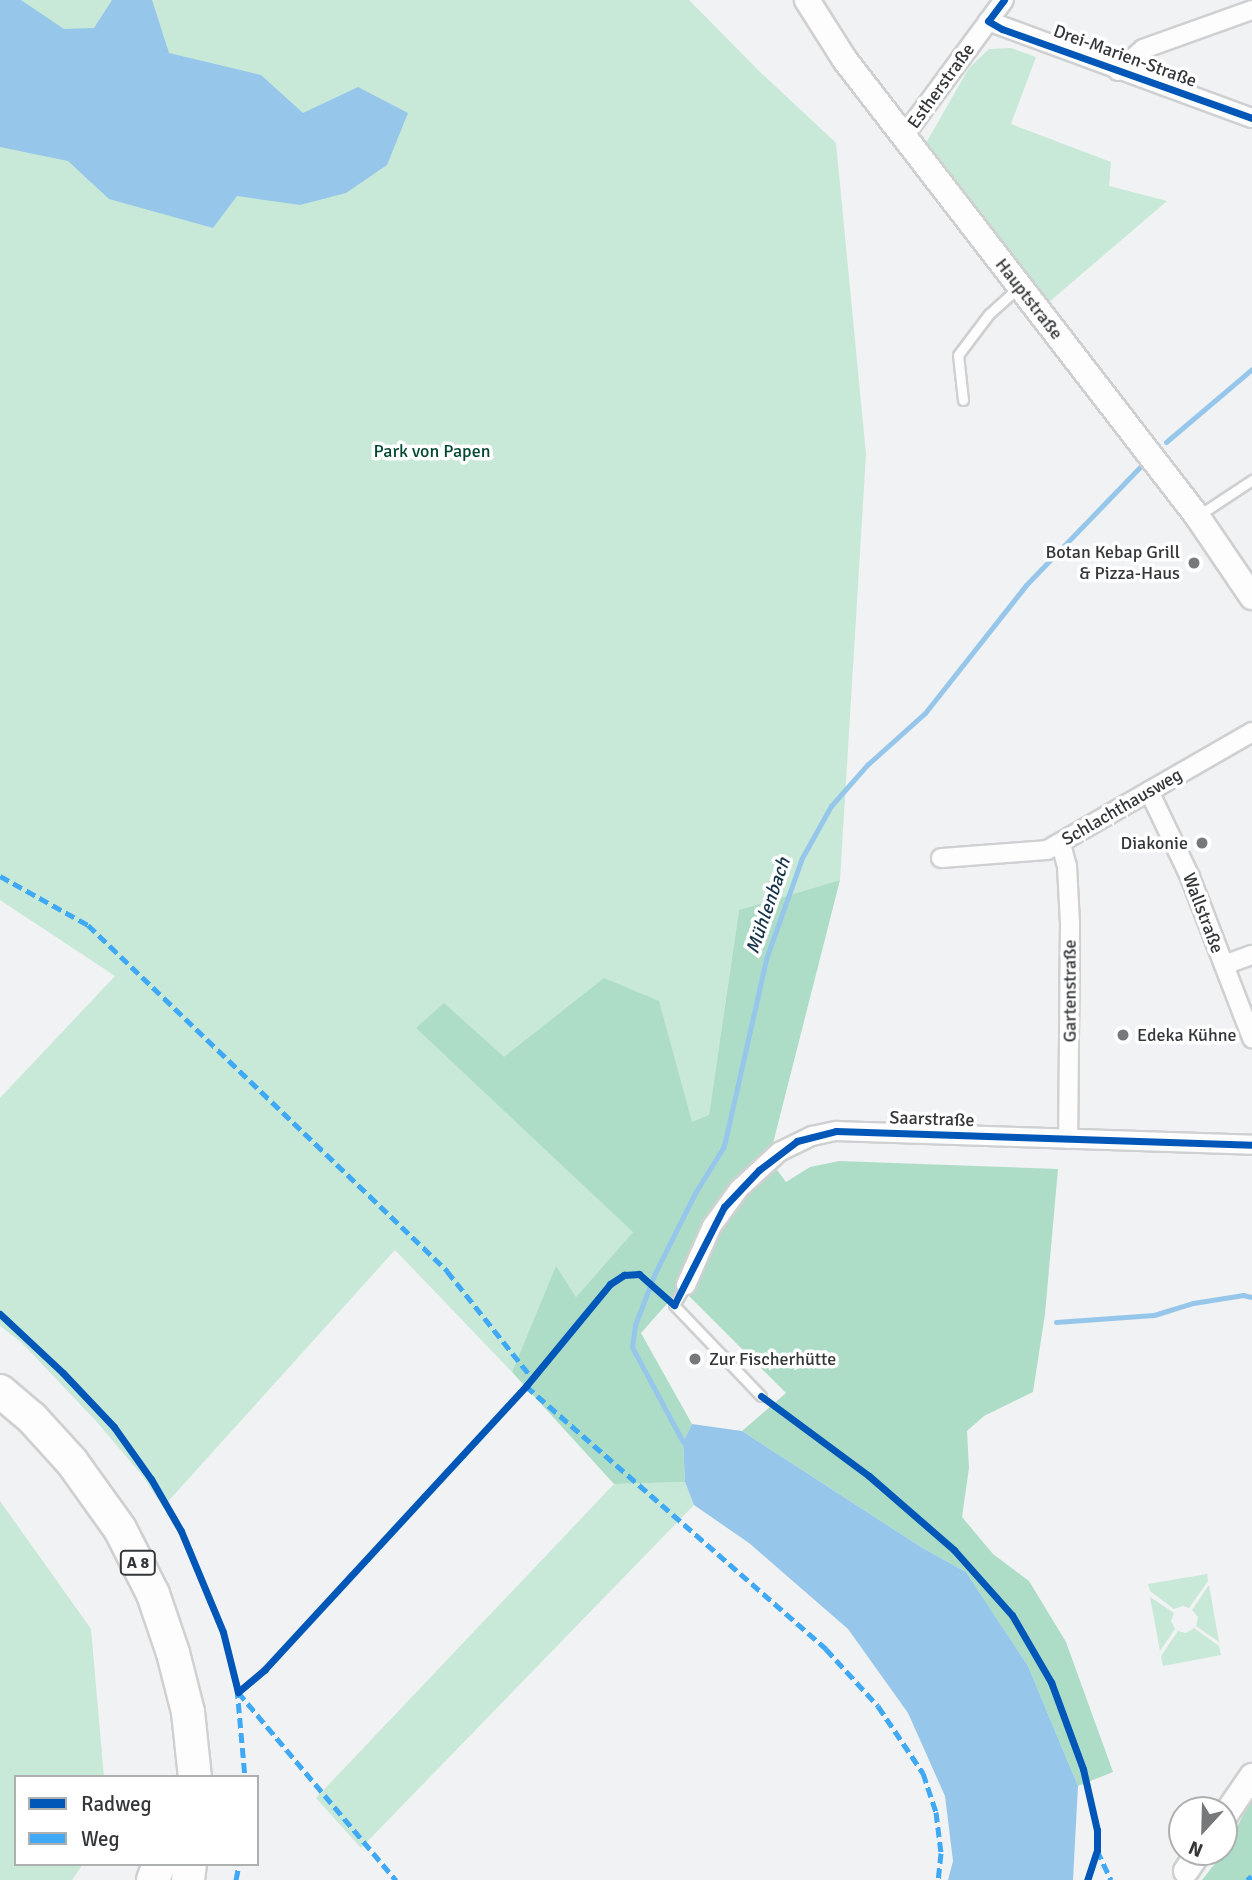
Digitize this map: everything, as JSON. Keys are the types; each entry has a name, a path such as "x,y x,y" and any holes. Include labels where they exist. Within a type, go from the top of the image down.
{"highway":[{"name":"A 8","path":"0,1391 32,1418 72,1462 120,1529 153,1594 173,1653 188,1712 195,1775"},
{"path":"0,1417 57,1474 103,1539 135,1601 155,1658 168,1715 173,1775"}],"main road":[{"name":"Hauptstraße","path":"807,0 845,61 1197,516 1252,597"},
{"path":"1238,1796 1252,1776"}],"street":[{"name":"Estherstraße","path":"903,137 1004,0"},
{"path":"1118,71 1143,49 1252,10"},
{"name":"Drei-Marien-Straße","path":"988,21 1252,118"},
{"name":"Schlachthausweg","path":"941,858 1034,853 1061,844 1252,732"},
{"name":"Wallstraße","path":"1149,791 1190,877 1252,1038"},
{"name":"Gartenstraße","path":"1061,844 1067,866 1070,923 1068,1139"},
{"path":"1224,965 1252,955"},
{"name":"Saarstraße","path":"686,1285 712,1226 724,1208 759,1170 797,1141 836,1131 1252,1145"}],"lane":[{"path":"963,400 958,355 989,314 1019,287"},
{"path":"1197,516 1252,480"},
{"path":"686,1285 674,1305 761,1396"}],"green space":[{"name":"Park von Papen","path":"0,0 689,0 760,72 836,143 866,454 840,880 739,910 709,1115 633,1232 576,1297 556,1267 512,1372 395,1250 163,1507 142,1475 96,1421 22,1343 0,1326 0,1098 115,976 0,900"},
{"path":"1011,48 1036,57 1011,124 1111,162 1109,186 1167,201 1049,302 926,143 969,68 989,49"},
{"path":"840,880 769,1159 786,1182 810,1167 839,1161 1058,1169 1045,1314 1033,1392 984,1416 967,1431 969,1468 962,1517 993,1554 1029,1581 1066,1642 1113,1772 1078,1786 1028,1666 966,1572 921,1547 742,1431 786,1393 681,1288 641,1333 692,1424 683,1442 685,1482 614,1484 512,1372 556,1266 576,1297 633,1232 416,1028 444,1003 504,1057 604,978 659,1001 692,1122 709,1115 739,910"},
{"path":"685,1482 694,1505 361,1848 316,1798 614,1484"},
{"path":"0,1501 91,1629 104,1775 14,1775 14,1866 82,1866 72,1880 0,1880"},
{"path":"1207,1574 1208,1581 1189,1608 1183,1606 1174,1609 1150,1591 1148,1584"},
{"path":"1209,1585 1219,1642 1196,1626 1198,1617 1192,1610"},
{"path":"1150,1597 1174,1613 1171,1621 1175,1629 1160,1651"},
{"path":"1194,1628 1219,1646 1221,1655 1163,1666 1161,1656 1178,1631 1186,1633"},
{"path":"1252,1798 1252,1880 1202,1880 1213,1866 1238,1866 1238,1825"}],"water":[{"path":"0,0 21,0 64,29 94,28 112,0 152,0 169,53 261,75 303,113 358,87 408,113 387,165 346,193 300,205 237,196 213,228 109,199 68,161 0,147"},
{"path":"692,1424 742,1431 921,1547 966,1572 1028,1666 1078,1786 1073,1880 948,1880 953,1861 945,1796 908,1713 848,1629 749,1543 694,1505 685,1482 683,1442"}],"waterway":[{"name":"Mühlenbach","path":"1166,442 1252,369"},
{"name":"Mühlenbach","path":"683,1442 632,1347 635,1325 655,1273 695,1193 724,1146 766,959 802,858 831,806 867,765 925,713 1026,585 1139,468"},
{"path":"1056,1322 1154,1315 1193,1303 1243,1295 1252,1297"}],"marked path":[{"path":"0,876 88,925 447,1271 532,1378"},
{"path":"526,1386 826,1649 878,1706 923,1773 936,1812 941,1853 938,1880"},
{"path":"237,1688 245,1775"},
{"path":"238,1692 396,1880"},
{"path":"1097,1850 1111,1880"},
{"path":"236,1880 239,1866"},
{"path":"1247,1880 1252,1876"}],"cycle path":[{"path":"1004,0 988,21 1002,29 1252,118"},
{"path":"0,1314 63,1373 114,1427 151,1479 181,1531 223,1632 238,1692 265,1669 526,1386 610,1284 624,1275 639,1274 674,1305 724,1207 759,1170 797,1141 836,1131 1252,1145"},
{"path":"761,1396 869,1476 954,1550 1012,1615 1051,1682 1083,1769 1097,1830 1097,1850 1087,1880"}],"place":[{"name":"Botan Kebap Grill & Pizza-Haus","path":"1194,563"},
{"name":"Diakonie","path":"1202,843"},
{"name":"Edeka Kühne","path":"1123,1035"},
{"name":"Zur Fischerhütte","path":"695,1359"}]}
